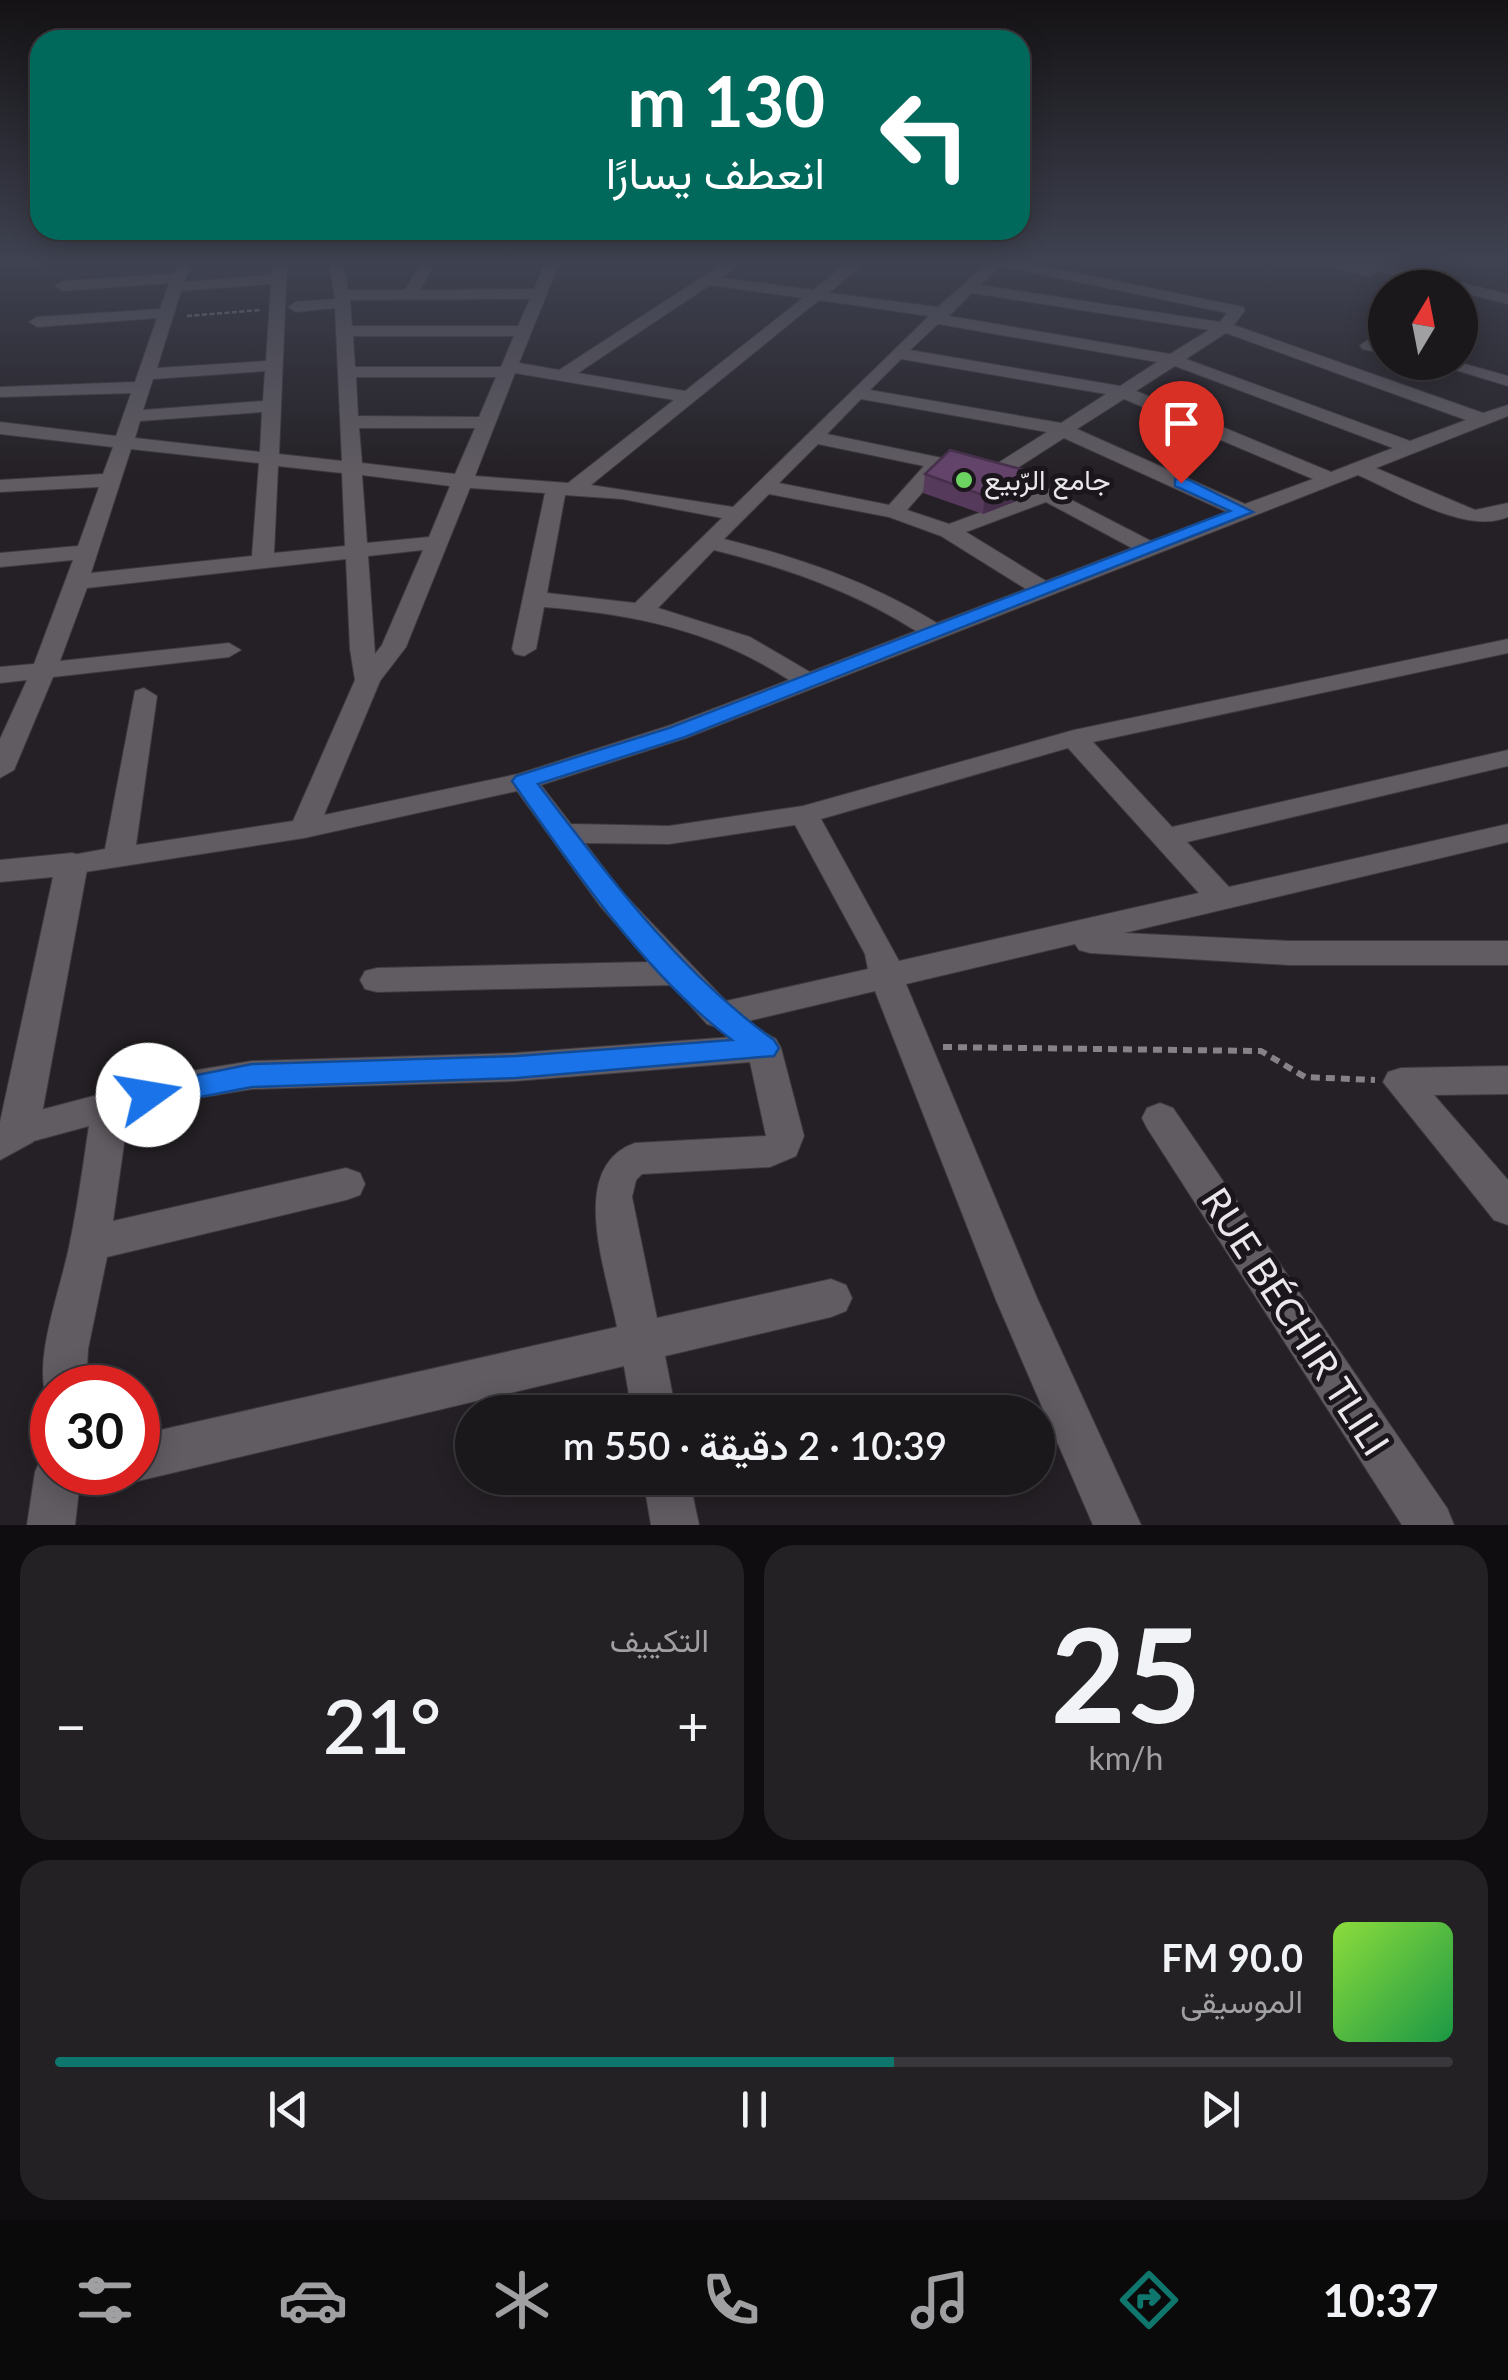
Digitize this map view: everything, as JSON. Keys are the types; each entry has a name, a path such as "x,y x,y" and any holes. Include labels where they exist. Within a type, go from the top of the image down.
{"street":[{"path":"0,770 45,672 160,332"},
{"path":"263,561 272,406 282,332"},
{"path":"344,332 362,649 368,680"},
{"path":"304,829 368,680 394,647 524,332"},
{"path":"566,374 628,332"},
{"path":"524,649 565,488 766,332"},
{"path":"643,609 922,332"},
{"path":"1027,332 1174,360 1410,448"},
{"path":"993,475 1216,332"},
{"path":"1238,332 1484,420"},
{"path":"897,353 1123,392 1331,478"},
{"path":"0,392 276,366"},
{"path":"347,372 509,370 566,374 685,396"},
{"path":"1478,373 1508,381"},
{"path":"858,393 1061,429 1245,512"},
{"path":"133,416 272,406"},
{"path":"0,871 304,829 524,781 677,732 1508,410"},
{"path":"350,422 488,423"},
{"path":"0,428 463,481 654,498 737,514"},
{"path":"813,436 993,475 1046,495 1149,548"},
{"path":"894,512 938,462"},
{"path":"1358,468 1472,516 1489,517 1508,509"},
{"path":"0,486 111,480"},
{"path":"766,487 894,512 950,532 1043,589"},
{"path":"950,532 1046,495"},
{"path":"76,582 439,542"},
{"path":"708,542 801,565 870,592 934,631"},
{"path":"0,560 87,552"},
{"path":"534,599 643,609 735,636 806,680"},
{"path":"560,833 669,835 804,815 1074,738 1508,646"},
{"path":"0,675 229,650"},
{"path":"119,857 144,696"},
{"path":"1074,738 1224,901"},
{"path":"1169,838 1508,758"},
{"path":"524,781 611,899 719,1015 764,1048 786,1136 783,1146 770,1151 634,1159 622,1166 613,1197 651,1395"},
{"path":"804,815 881,954 887,978 1017,1300 1117,1525"},
{"path":"719,1015 1508,834"},
{"path":"10,1136 72,864"},
{"path":"1057,940 1289,953 1508,954"},
{"path":"376,980 678,973"},
{"path":"10,1136 185,1086 252,1076 516,1067 764,1048"},
{"path":"1401,1082 1508,1080"},
{"path":"1401,1082 1508,1208"},
{"path":"66,1365 90,1244 110,1105"},
{"name":"RUE BÉCHIR TLILI","path":"1160,1118 1430,1525"},
{"path":"90,1244 346,1184"},
{"path":"160,1453 831,1298"},
{"path":"51,1525 58,1495"},
{"path":"669,1495 675,1525"}],"path":[{"path":"915,1046 1262,1052 1305,1077 1401,1082"}],"building":[{"path":"950,450 1039,474 985,496 925,474"}],"place":[{"name":"جامع الرّبيع","path":"964,480"}],"route":[{"path":"148,1095 252,1076 516,1067 764,1048 719,1015 611,899 524,781 677,732 1245,512 1181,483"}]}
